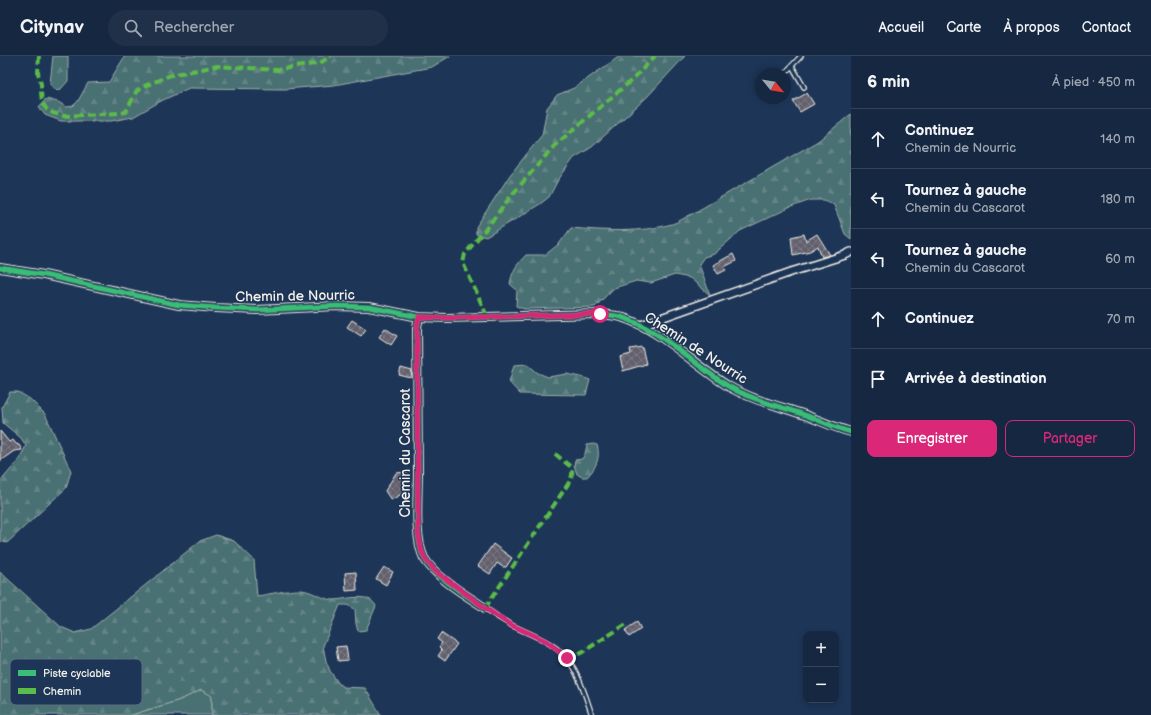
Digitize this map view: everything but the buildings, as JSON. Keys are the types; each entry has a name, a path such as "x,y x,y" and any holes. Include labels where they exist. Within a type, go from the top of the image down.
{"street":[{"path":"641,325 851,252"},
{"name":"Chemin de Nourric","path":"0,268 44,275 179,305 257,310 337,306 369,307 419,317 447,318 600,314 619,316 641,325 684,353 727,386 742,394 851,432"},
{"name":"Chemin du Cascarot","path":"419,317 417,327 418,532 421,549 425,559 435,571 485,608"}],"lane":[{"path":"801,56 792,66 804,87"},
{"path":"485,608 509,624 546,641 567,658 572,664 580,681 592,715"}],"green space":[{"path":"53,56 68,56 68,81 60,90 54,89 50,84"},
{"path":"125,56 450,56 432,67 334,85 285,89 189,88 161,101 133,117 111,121 61,121 45,115 39,107 46,99 58,102 67,107 73,106 78,101 88,83 109,82"},
{"path":"620,56 685,56 647,97 592,147 574,158 558,180 549,197 486,237 476,234 476,227 510,175 542,135 547,108 557,95 574,88"},
{"path":"851,114 851,239 845,234 834,205 824,200 811,200 791,207 740,231 714,254 704,257 699,264 710,295 690,278 675,275 651,283 636,281 614,288 595,307 524,309 516,306 517,290 510,284 512,275 518,265 526,255 545,255 559,244 571,228 635,230 660,227 675,223 818,141"},
{"path":"527,364 538,373 548,377 567,374 590,380 586,395 520,394 509,382 514,365"},
{"path":"10,392 18,392 30,399 45,414 71,471 66,488 7,543 0,541 0,482 18,461 26,446 21,438 3,423 2,407"},
{"path":"587,445 597,445 598,449 597,462 587,477 582,477 577,474 574,465 575,460 582,459"},
{"path":"216,535 234,541 254,560 257,596 284,591 304,590 333,600 356,597 372,601 376,606 366,630 358,631 355,609 347,605 340,605 323,646 330,671 339,684 343,687 365,688 381,715 212,715 212,696 201,690 180,700 131,715 0,715 0,572 61,627 75,633 91,629 200,541"},
{"path":"201,690 212,695 212,715 131,715 180,700"}],"marked path":[{"path":"39,56 38,73 41,84 42,102 47,110 64,116 126,112 136,92 142,87 171,75 217,66 277,70 320,63 331,56"},
{"path":"487,316 463,263 465,254 511,196 554,146 633,79 655,56"},
{"path":"485,608 570,480 572,474 571,467 554,453"},
{"path":"567,659 581,653 628,623"}],"cycle path":[{"path":"0,268 44,275 179,305 216,308 257,310 337,306 369,307 419,317 447,318 599,314 618,316 650,330 737,391 851,432"},
{"path":"419,317 417,327 417,517 421,550 424,558 436,572 452,586 485,608"}],"route":[{"path":"567,658 558,649 546,641 509,624 485,608 445,580 425,559 421,549 418,532 417,327 419,317 447,318 600,314"}]}
